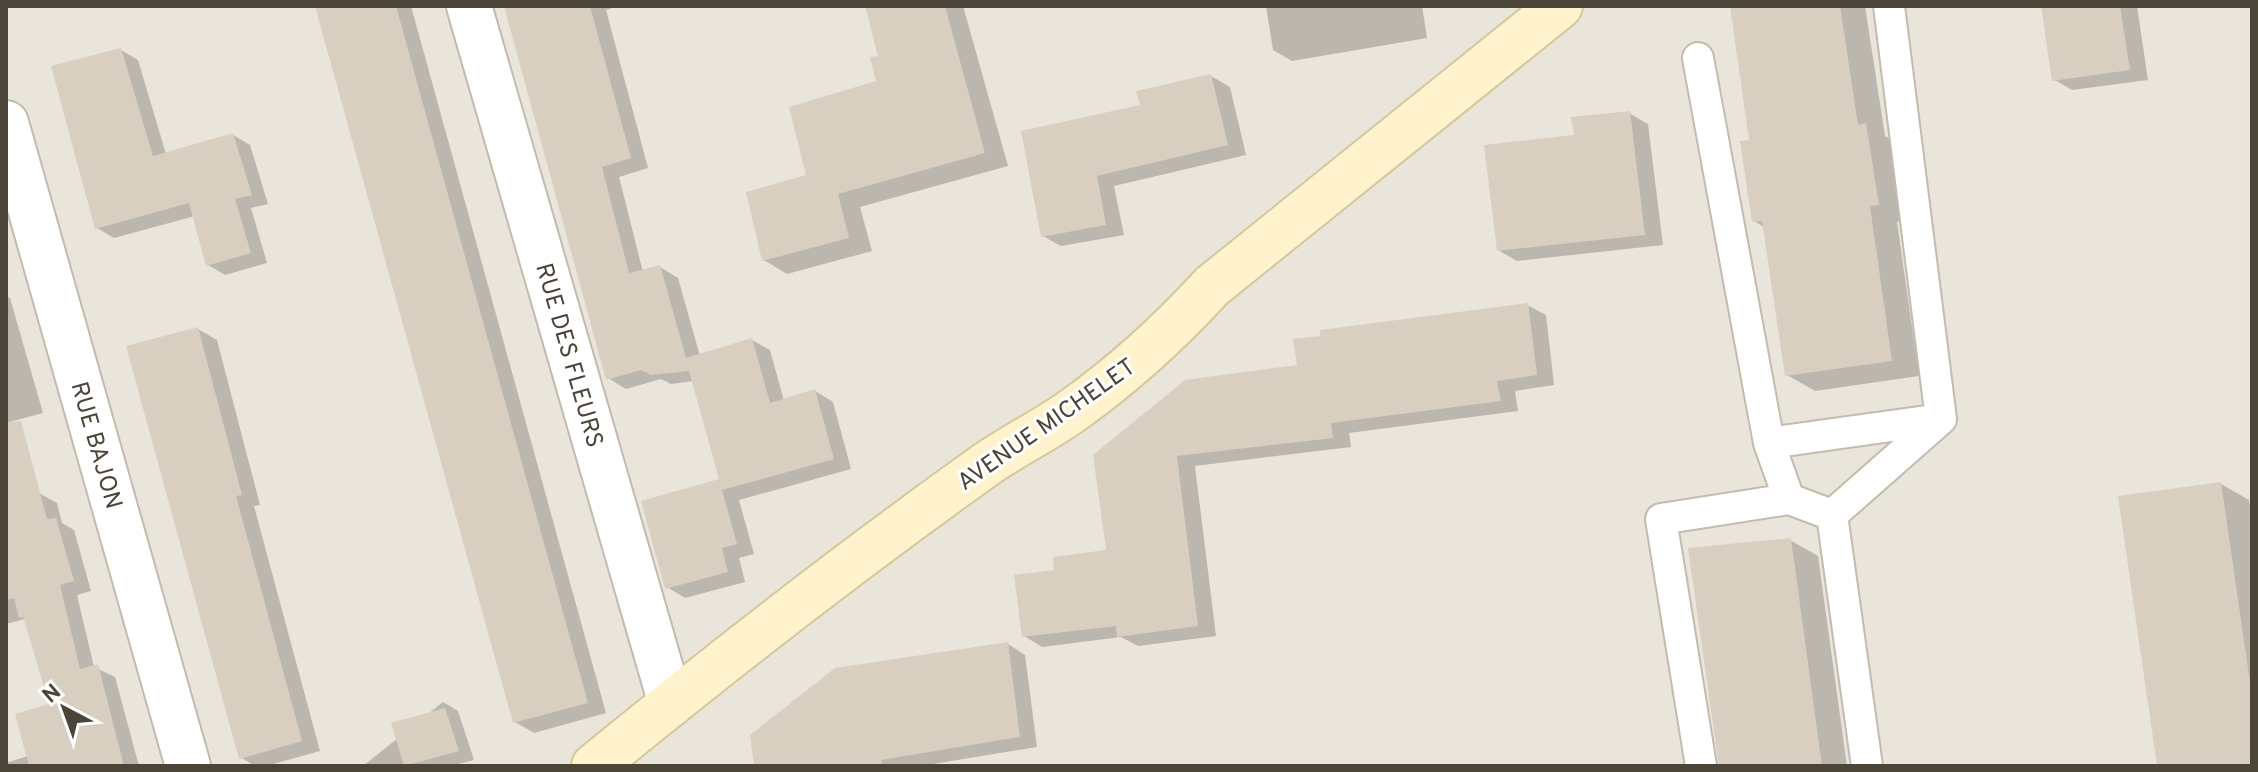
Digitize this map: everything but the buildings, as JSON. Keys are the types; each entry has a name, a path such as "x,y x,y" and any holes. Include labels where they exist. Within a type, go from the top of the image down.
{"street":[{"name":"RUE DES FLEURS","path":"469,6 671,704"},
{"name":"AVENUE MICHELET","path":"594,766 987,464 1069,413 1117,378 1171,332 1212,286 1560,6"},
{"name":"RUE BAJON","path":"6,123 188,766"}],"lane":[{"path":"1889,6 1941,419"},
{"path":"1698,58 1769,443 1789,499"},
{"path":"1769,443 1941,419"},
{"path":"1832,515 1941,419"},
{"path":"1701,766 1661,519 1789,499 1832,515"},
{"path":"1832,515 1867,766"}],"shaded area":[{"path":"6,6 2252,6 2252,766 6,766"}]}
